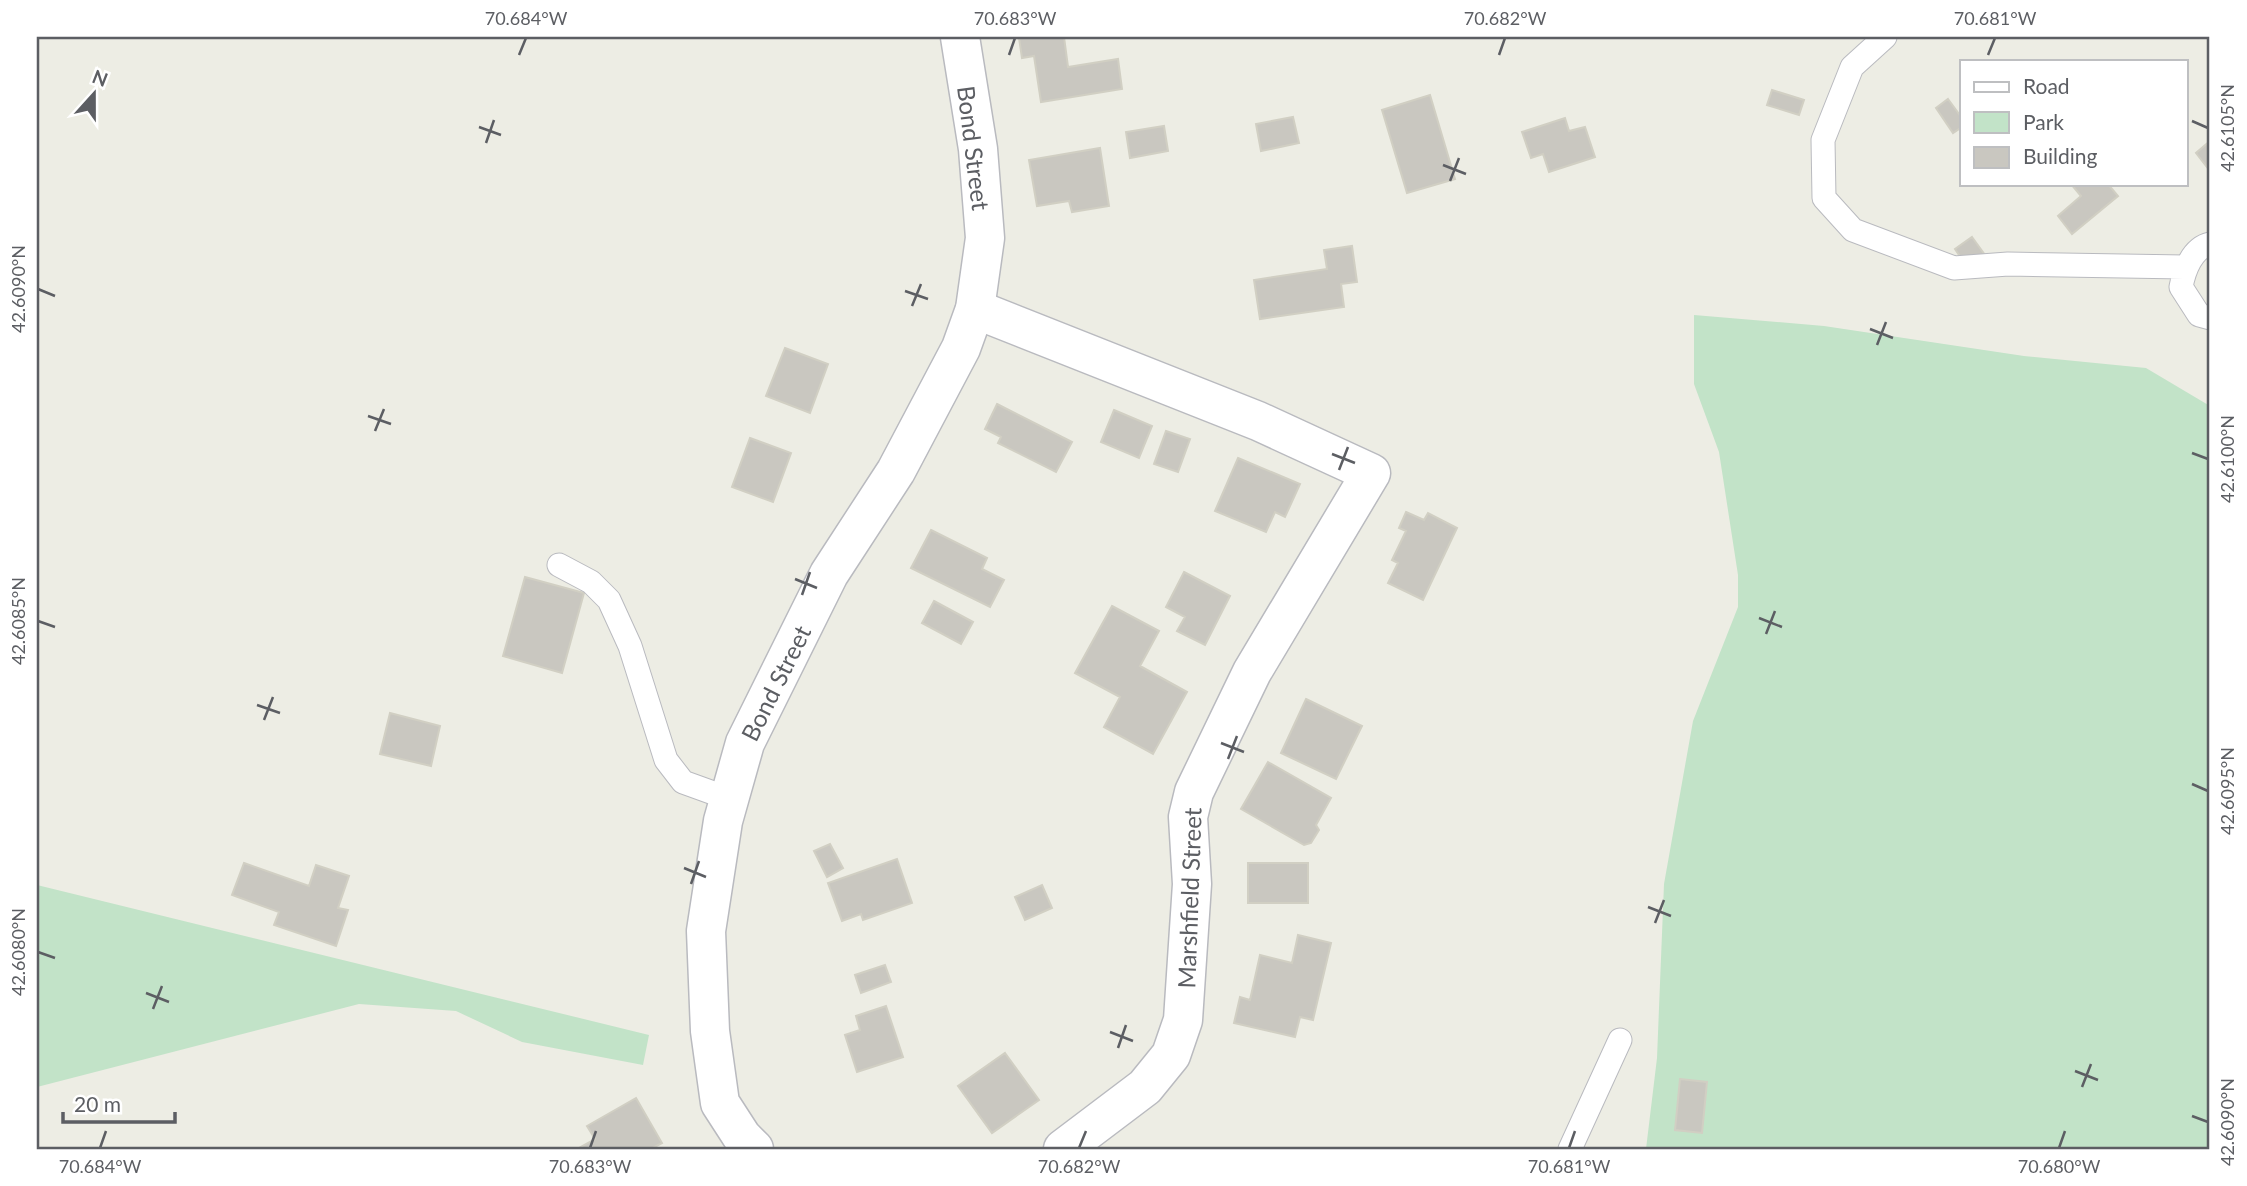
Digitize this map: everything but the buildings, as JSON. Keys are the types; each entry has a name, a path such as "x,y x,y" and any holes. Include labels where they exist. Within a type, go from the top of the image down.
{"street":[{"name":"Bond Street","path":"754,1149 742,1137 720,1103 710,1031 706,931 723,821 745,743 823,586 896,471 961,348 975,309 985,238 978,149 960,37"},
{"name":"Marshfield Street","path":"975,309 1245,416 1371,473 1252,672 1194,792 1188,817 1192,884 1183,1020 1171,1055 1145,1087 1063,1149"}],"lane":[{"path":"1885,37 1852,67 1823,140 1824,198 1853,230 1954,268 2008,264 2184,267"},
{"path":"2210,244 2204,245 2184,267 2180,287 2199,315 2210,318"},
{"path":"559,565 591,582 609,600 630,646 666,760 683,782 730,799"},
{"path":"1570,1149 1620,1040"}],"green space":[{"path":"1694,315 1824,326 2024,356 2146,368 2210,406 2210,1149 1646,1149 1657,1058 1664,884 1693,721 1738,607 1738,575 1719,452 1694,384"},
{"path":"37,885 649,1035 643,1065 522,1042 456,1011 359,1004 37,1087"}]}
